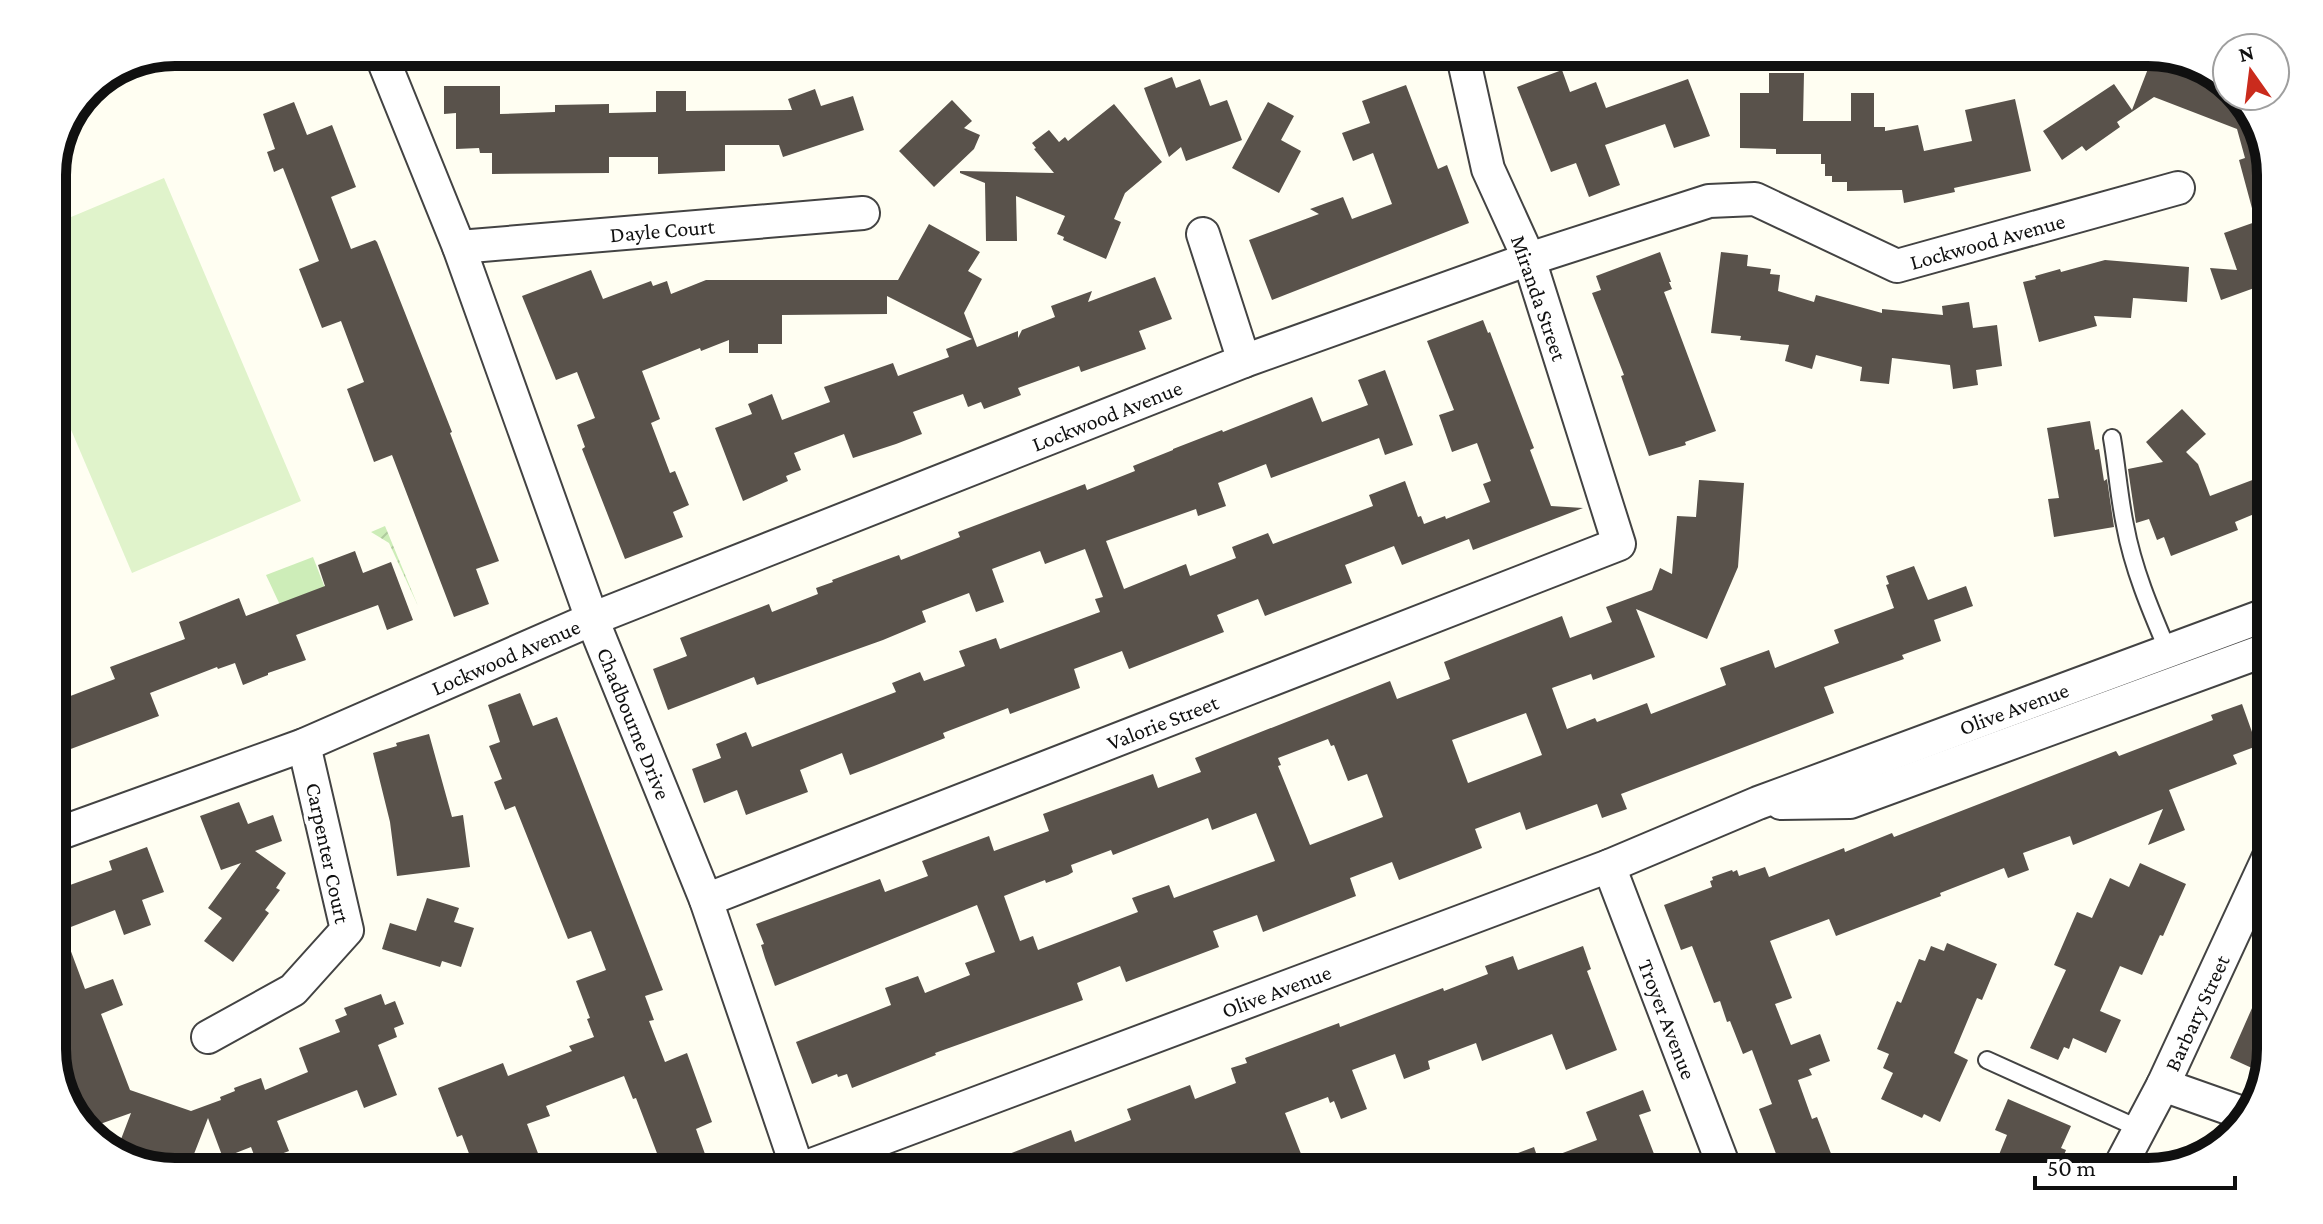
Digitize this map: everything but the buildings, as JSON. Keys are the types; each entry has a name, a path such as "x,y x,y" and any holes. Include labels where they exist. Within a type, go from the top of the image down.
{"street":[{"name":"Chadbourne Drive","path":"386,66 459,247 592,619 706,900 792,1158"},
{"name":"Miranda Street","path":"1465,66 1488,169 1529,259 1619,544"},
{"name":"Lockwood Avenue","path":"66,831 304,745 592,619 1244,361 1529,259 1709,201 1755,199 1897,266 2178,188"},
{"name":"Dayle Court","path":"459,247 863,213"},
{"path":"1203,234 1244,361"},
{"name":"Valorie Street","path":"706,900 1619,544"},
{"name":"Olive Avenue","path":"831,1158 1609,866 1758,803 2168,651 2257,633"},
{"name":"Olive Avenue","path":"1758,803 1850,802 2257,636"},
{"name":"Carpenter Court","path":"208,1037 293,990 347,930 304,745"},
{"name":"Troyer Avenue","path":"1609,866 1721,1158"},
{"name":"Barbary Street","path":"2124,1158 2163,1085 2257,882"},
{"path":"2163,1085 2237,1111"}],"lane":[{"path":"2112,438 2128,538 2150,610 2168,651"},
{"path":"1987,1060 2140,1129"}],"green space":[{"path":"164,178 301,501 132,573 66,418 66,219"},
{"path":"385,526 418,606 389,543 371,532"},
{"path":"313,557 325,588 280,605 266,575"}]}
